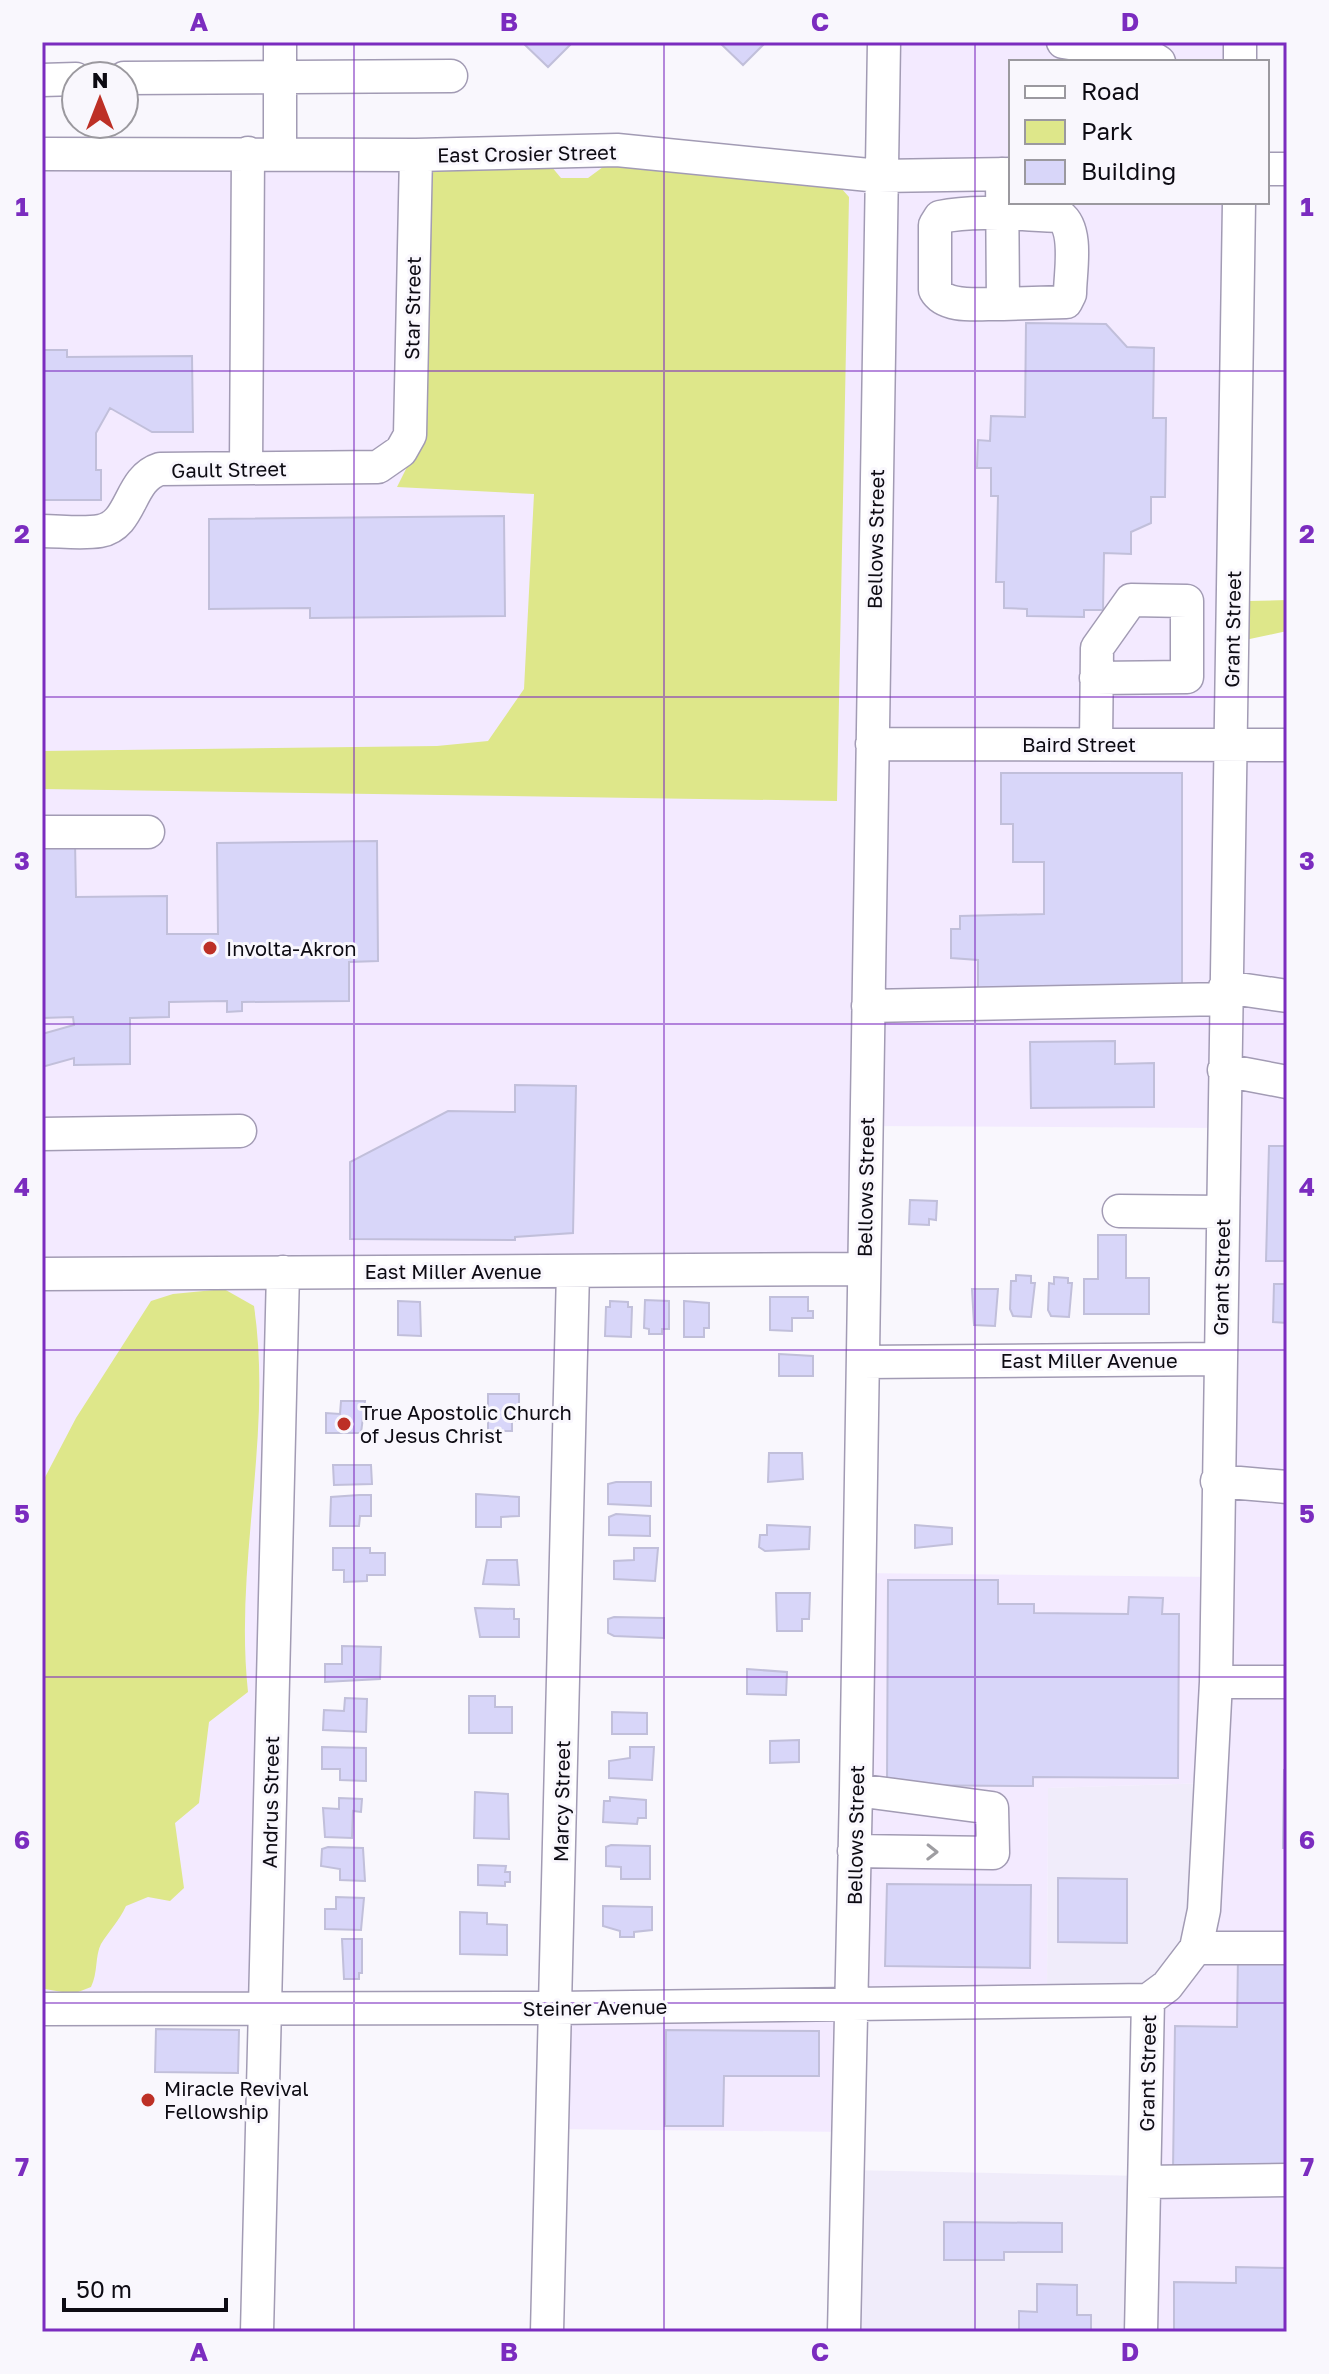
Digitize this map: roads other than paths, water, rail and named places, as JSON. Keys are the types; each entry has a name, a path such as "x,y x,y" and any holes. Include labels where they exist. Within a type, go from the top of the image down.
{"street":[{"path":"246,468 264,153 280,76 280,42"},
{"name":"Bellows Street","path":"844,2332 863,1362 879,176 884,42"},
{"path":"1063,42 1148,55 1156,60"},
{"path":"140,78 451,76"},
{"name":"East Crosier Street","path":"42,154 416,155 617,150 879,176 1007,174"},
{"name":"Star Street","path":"395,456 410,435 416,155"},
{"path":"1003,304 1003,215 1007,174"},
{"name":"Grant Street","path":"1141,2332 1148,2000 1167,1986 1196,1948 1204,1910 1216,1682 1239,204"},
{"path":"1060,216 1068,221 1070,294 1066,302 1003,304 952,302 939,297 935,277 935,225 940,217 1060,216"},
{"name":"Gault Street","path":"42,531 101,531 114,525 139,481 151,472 378,467 395,456"},
{"path":"1096,678 1096,744"},
{"name":"Baird Street","path":"872,744 1287,745"},
{"path":"42,832 148,832"},
{"path":"868,1006 1225,993 1287,996"},
{"path":"1224,1070 1287,1082"},
{"path":"42,1134 240,1131"},
{"path":"1119,1211 1222,1212"},
{"name":"East Miller Avenue","path":"42,1274 863,1269"},
{"name":"Marcy Street","path":"547,2332 573,1271"},
{"name":"Andrus Street","path":"257,2332 283,1272"},
{"name":"East Miller Avenue","path":"863,1362 1219,1359"},
{"path":"1217,1481 1287,1487"},
{"path":"1216,1682 1287,1682"},
{"path":"854,1851 993,1853 992,1808 856,1790"},
{"path":"1196,1948 1287,1948"},
{"name":"Steiner Avenue","path":"42,2009 556,2008 1148,2000"},
{"path":"1145,2182 1287,2180"}],"place":[{"name":"Involta-Akron","path":"210,948"},
{"name":"True Apostolic Church of Jesus Christ","path":"344,1424"},
{"name":"Miracle Revival Fellowship","path":"148,2100"}]}
